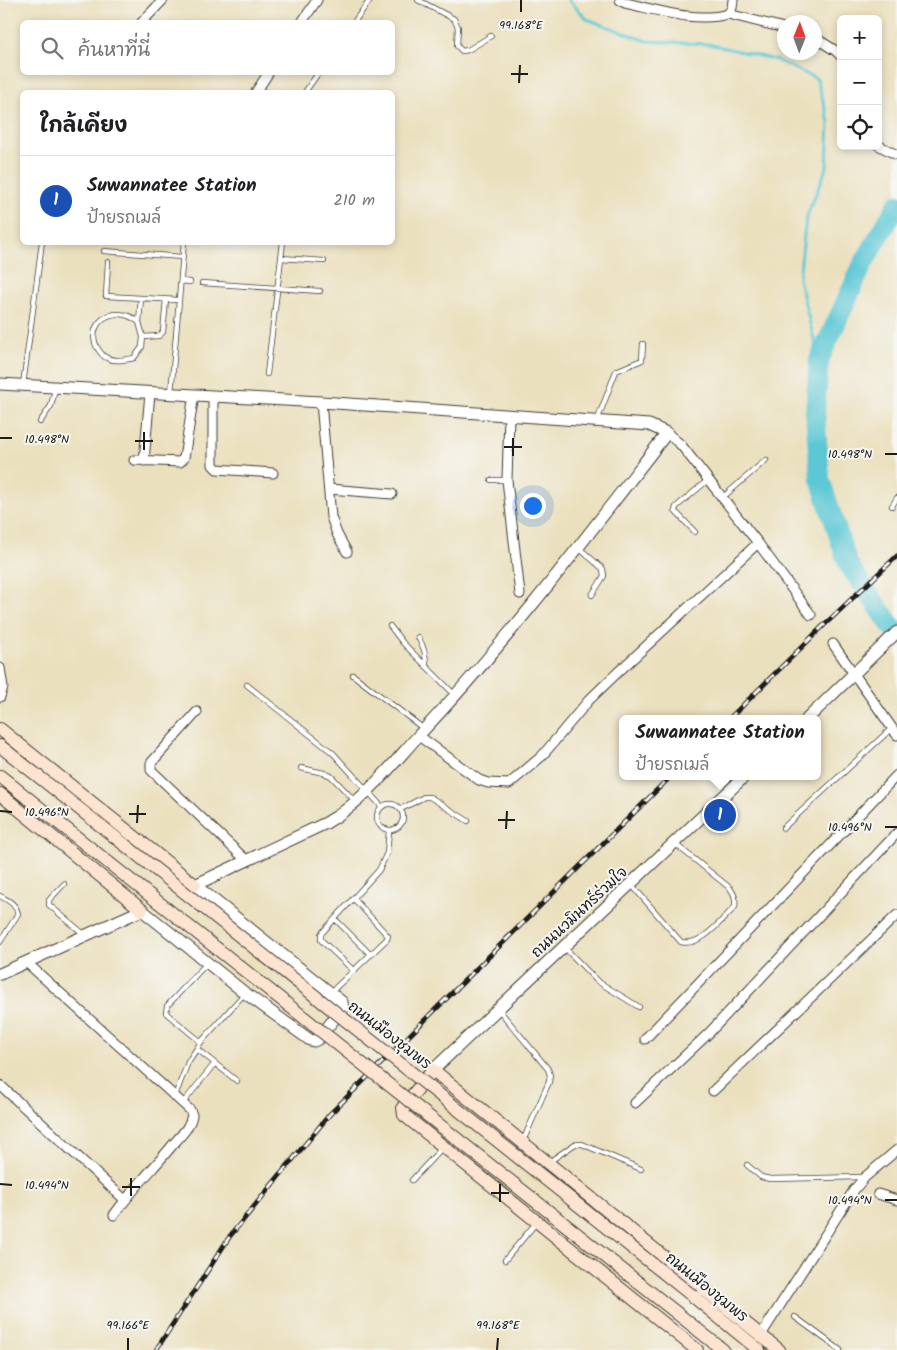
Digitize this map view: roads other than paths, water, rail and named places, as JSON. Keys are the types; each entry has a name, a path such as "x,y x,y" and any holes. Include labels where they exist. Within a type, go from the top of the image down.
{"main road":[{"path":"0,729 194,885"},
{"name":"ถนนเมืองชุมพร","path":"0,746 759,1350"},
{"path":"0,776 723,1350"},
{"path":"0,794 142,910"},
{"path":"697,1350 404,1115 402,1112 403,1107 433,1070 779,1350"}],"street":[{"path":"144,20 164,0"},
{"path":"303,20 316,0"},
{"path":"620,0 625,3 680,16 717,17 728,14 777,26"},
{"path":"728,14 732,8 733,0"},
{"path":"822,43 837,52"},
{"path":"257,90 267,75"},
{"path":"882,147 897,155"},
{"path":"0,384 322,402 649,425 667,433 681,445 758,542 811,615"},
{"path":"144,461 150,393"},
{"path":"134,460 180,462 184,458 194,395"},
{"path":"213,396 213,464 217,469 273,473"},
{"path":"322,402 332,517 337,534 348,552"},
{"path":"509,415 507,480 520,594"},
{"path":"0,974 142,910 245,993 310,1040 318,1039 343,1008 342,1002 194,885 326,823 344,812 368,791 482,668 667,433"},
{"path":"329,489 392,494"},
{"path":"422,733 479,780 488,783 509,784 542,756 596,694 758,542"},
{"path":"811,715 897,632"},
{"path":"833,644 895,731"},
{"path":"0,668 3,687 0,697"},
{"path":"197,712 151,763 152,770 246,860"},
{"path":"645,1039 897,775"},
{"name":"ถนนนวมินทร์ร่วมใจ","path":"433,1070 742,780"},
{"path":"635,1103 709,1033 897,833"},
{"path":"713,1091 897,916"},
{"path":"26,962 183,1103 192,1115 188,1127 114,1215"},
{"path":"0,1085 125,1200"},
{"path":"761,1335 854,1190 865,1177 897,1150"},
{"path":"878,1194 897,1200"}],"lane":[{"path":"355,20 370,0"},
{"path":"418,0 454,19 458,26 457,46 462,51 468,50 491,36"},
{"path":"306,90 317,75"},
{"path":"23,385 42,245"},
{"path":"171,394 184,245"},
{"path":"267,374 282,245"},
{"path":"104,250 182,257"},
{"path":"281,258 324,261"},
{"path":"108,262 106,296 179,300"},
{"path":"180,281 190,282"},
{"path":"202,283 320,292"},
{"path":"139,322 126,315 114,314 105,316 94,330 94,342 106,358 121,361 134,358 142,347 143,337 139,322 141,298"},
{"path":"143,337 159,336 163,332 166,300"},
{"path":"597,422 616,371 642,360 643,344"},
{"path":"40,422 51,406 55,387"},
{"path":"722,498 766,460"},
{"path":"490,480 507,480"},
{"path":"695,532 675,511 676,507 708,480"},
{"path":"892,506 897,498"},
{"path":"578,547 604,569 604,576 592,595"},
{"path":"390,626 403,643 456,696"},
{"path":"418,637 424,647 426,667"},
{"path":"353,675 422,733"},
{"path":"247,685 332,753 382,807"},
{"path":"783,828 895,731"},
{"path":"301,768 331,776 356,802"},
{"path":"401,809 424,797 430,797 468,821"},
{"path":"392,804 401,809 404,819 402,824 389,831 380,826 377,816 382,807 392,804"},
{"path":"354,971 321,940 321,934 379,870 385,860 389,831"},
{"path":"631,884 681,942 693,942 701,938 721,920 734,907 736,901 734,894 730,888 674,844"},
{"path":"64,884 49,900 49,905 86,936"},
{"path":"0,896 16,908 18,914 0,942"},
{"path":"331,992 388,939 388,934 354,898"},
{"path":"335,918 371,955"},
{"path":"564,947 597,981 639,1007"},
{"path":"201,1042 166,1013 166,1006 207,963"},
{"path":"174,1096 188,1062 201,1042 245,993"},
{"path":"498,1009 548,1069 550,1075 522,1142"},
{"path":"197,1049 237,1081"},
{"path":"183,1103 215,1063"},
{"path":"548,1163 575,1144 582,1144 641,1169"},
{"path":"412,1180 443,1147"},
{"path":"747,1165 761,1177 770,1179 865,1177"},
{"path":"505,1260 536,1222"},
{"path":"795,1317 840,1350"}],"waterway":[{"path":"569,0 587,19 647,41 709,44 776,60 817,79 829,122 827,167 806,218 799,279 819,360"},
{"path":"897,205 863,264 819,360 815,412 820,479 848,564 897,634"}],"railway":[{"path":"733,715 897,556"},
{"path":"156,1350 230,1236 330,1114 667,780"}],"place":[{"name":"Suwannatee Station","path":"720,815"}]}
